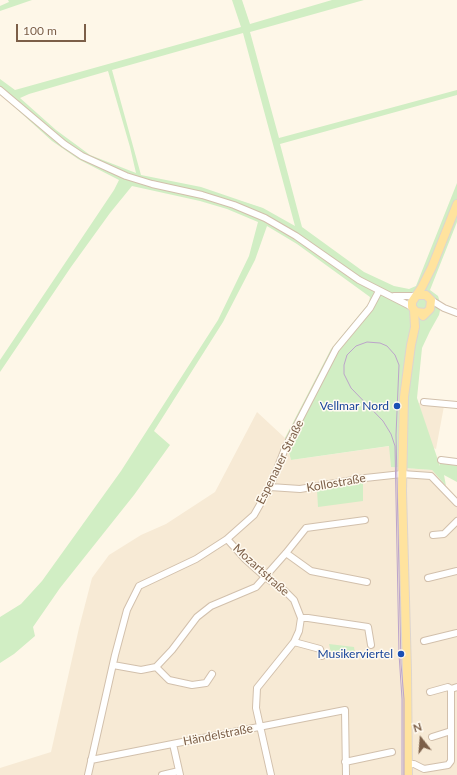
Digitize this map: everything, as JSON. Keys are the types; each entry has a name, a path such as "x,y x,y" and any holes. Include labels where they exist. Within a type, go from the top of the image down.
{"main road":[{"path":"408,775 402,474 405,384 415,327 412,302 432,267 457,204"},
{"path":"415,327 431,306 432,267"},
{"path":"416,296 424,294 430,299"},
{"path":"413,309 419,313 427,312"}],"street":[{"path":"0,90 64,144 82,156 126,176 228,203 265,218 296,236 359,280 390,295 413,309"},
{"name":"Espenauer Straße","path":"88,775 127,610 139,586 196,559 227,539 254,515 270,487 286,446 336,349 370,308 379,291"},
{"path":"390,295 416,296"},
{"path":"430,299 444,308 457,313"},
{"path":"427,312 444,308"},
{"path":"424,402 457,405"},
{"path":"441,460 457,462"},
{"name":"Kollostraße","path":"270,487 300,489 365,478 402,474 431,476 457,503"},
{"path":"113,665 141,670 156,667 172,650 196,617 211,606 256,587 306,528 365,520"},
{"path":"433,535 444,534 457,521"},
{"name":"Mozartstraße","path":"227,539 245,559 294,600 301,618"},
{"path":"286,553 311,571 367,582"},
{"path":"428,578 457,571"},
{"path":"271,775 259,727 256,708 257,688 294,642 299,632 301,618 368,628 371,645"},
{"path":"424,641 457,633"},
{"path":"294,642 320,649 322,656"},
{"path":"156,667 169,680 192,685 206,683 212,674"},
{"path":"408,764 414,764 424,770 448,765 451,761 454,740 451,731 454,688 448,687 430,692"},
{"name":"Händelstraße","path":"91,760 345,710 346,762"},
{"path":"432,736 451,731"},
{"path":"162,775 179,773 173,744"},
{"path":"346,775 346,762 392,752"}],"shaded area":[{"path":"418,403 444,406 436,449 433,448"},
{"path":"257,412 285,438 291,460 390,446 391,467 432,470 457,498 457,775 0,775 0,768 51,752 92,578 109,555 141,535 166,524 215,492"}],"green space":[{"path":"8,0 32,0 0,11 0,6 9,2"},
{"path":"232,0 242,0 250,24 332,0 364,0 250,32 279,138 457,90 457,95 280,144 302,227 364,272 394,286 409,289 416,286 457,183 457,222 430,290 438,296 441,306 439,315 422,348 417,398 440,466 440,463 457,465 457,482 444,475 446,486 432,470 391,467 389,446 291,460 285,438 331,349 369,303 370,297 297,244 267,226 255,260 223,322 154,431 170,445 134,495 60,588 33,627 35,636 14,654 0,663 0,617 21,604 42,581 121,471 218,320 249,256 258,222 227,209 200,201 132,186 110,213 71,267 0,372 0,360 114,190 119,180 78,159 52,141 0,94 0,79 15,90 241,27","holes":["243,33 295,226 263,208 201,187 141,175 112,70","108,71 130,147 136,173 90,155 56,130 20,98"]},
{"path":"363,482 363,501 318,507 317,490"},
{"path":"329,644 354,647 355,653 332,657"}],"tram line":[{"path":"402,775 402,699 399,654 395,446 391,434 383,421 351,388 344,374 344,365 347,355 356,346 367,342 380,343 387,346 395,355 399,365 396,435 401,664 404,699 404,775"}],"place":[{"name":"Vellmar Nord","path":"397,406"},
{"name":"Musikerviertel","path":"401,654"}]}
